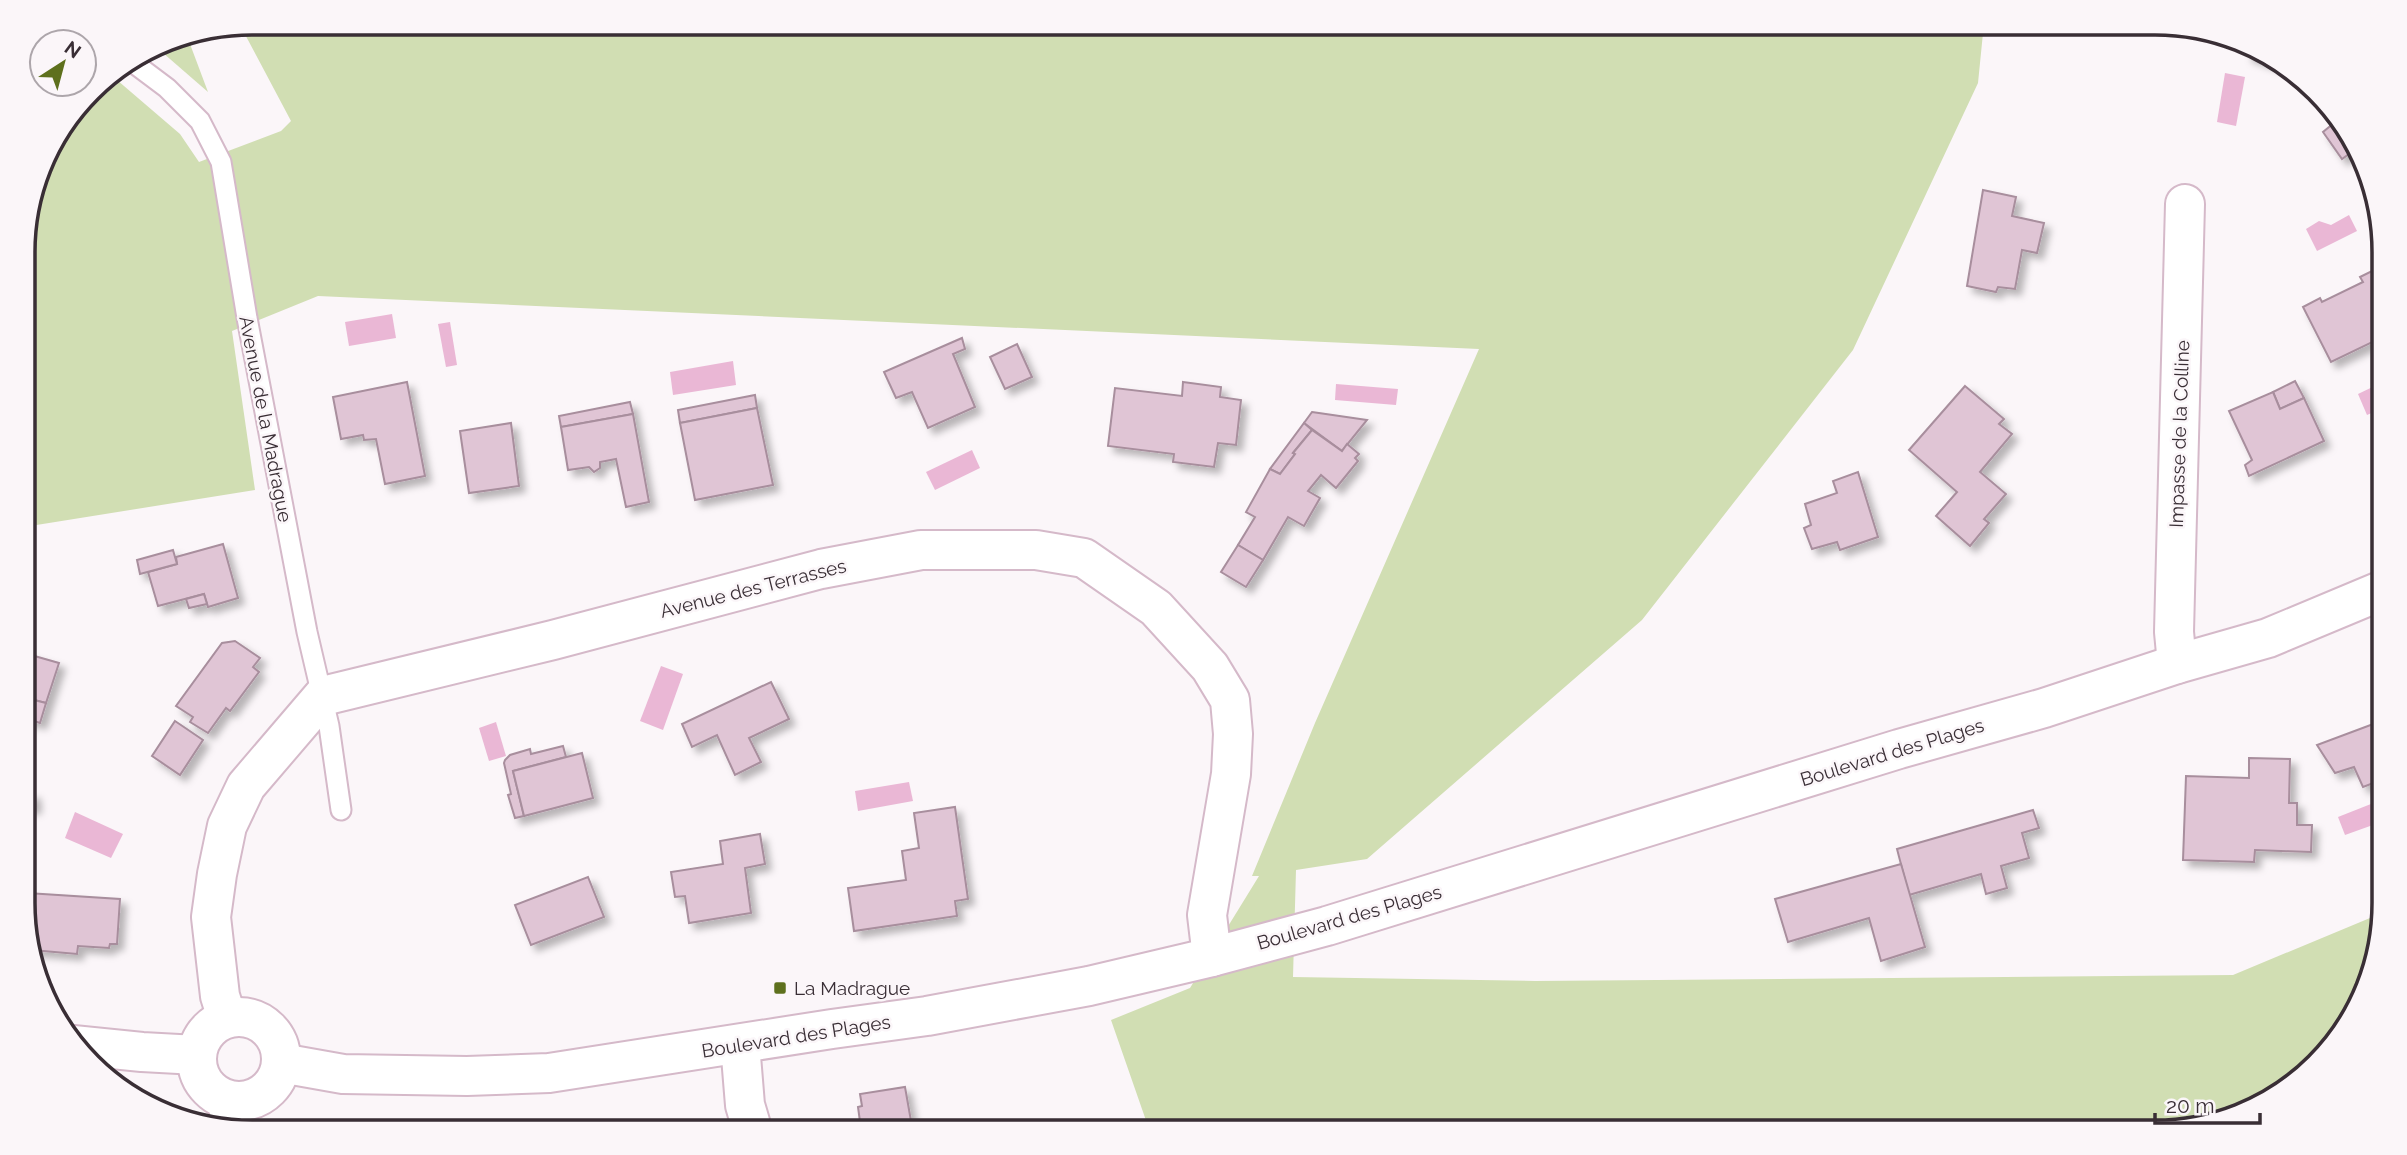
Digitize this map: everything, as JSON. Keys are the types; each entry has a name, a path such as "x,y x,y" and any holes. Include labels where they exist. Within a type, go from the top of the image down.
{"main road":[{"name":"Impasse de la Colline","path":"2177,664 2174,632 2185,205"},
{"name":"Avenue des Terrasses","path":"323,696 553,640 821,569 921,550 1036,550 1084,558 1156,608 1210,667 1230,700 1233,734 1231,774 1207,915 1212,957"},
{"name":"Boulevard des Plages","path":"281,1063 343,1073 467,1076 550,1073 927,1016 1089,986 1212,957 1340,922 1899,749 2044,708 2177,664 2268,638 2372,595"},
{"path":"227,1018 220,996 211,917 216,874 228,826 246,786 323,696"},
{"path":"243,1017 259,1022 272,1032 279,1047 281,1063 276,1079 265,1092 230,1114 218,1096 206,1086 198,1071 197,1055 201,1039 212,1026 227,1018 243,1017"},
{"path":"740,1044 745,1105 749,1120"},
{"path":"90,1046 197,1055"}],"lane":[{"name":"Avenue de la Madrague","path":"139,67 167,88 200,121 221,162 252,345 310,651 323,696 341,810"}],"green space":[{"path":"245,35 1983,35 1978,83 1853,350 1642,620 1367,859 1296,870 1293,977 1535,981 2233,975 2372,917 2368,945 2350,999 2318,1046 2276,1083 2251,1098 2225,1108 2169,1120 1146,1120 1111,1020 1190,988 1259,876 1252,876 1315,723 1479,349 318,296 232,331 255,490 35,525 35,238 42,196 64,143 89,109 118,81 180,134 199,162 281,131 291,121"},
{"path":"190,45 208,92 164,54"}],"shaded area":[{"path":"2225,73 2245,77 2236,126 2217,122"},
{"path":"2349,215 2357,231 2317,251 2306,229 2319,221 2331,225"},
{"path":"392,314 396,338 349,346 345,322"},
{"path":"450,322 457,365 446,367 438,324"},
{"path":"733,361 736,385 673,395 670,372"},
{"path":"1336,384 1398,389 1396,405 1335,400"},
{"path":"2372,387 2372,413 2367,415 2358,394"},
{"path":"972,450 980,468 935,490 926,472"},
{"path":"661,666 683,674 663,730 640,721"},
{"path":"496,722 506,756 489,761 479,728"},
{"path":"909,782 913,801 858,811 855,791"},
{"path":"2372,804 2372,825 2345,835 2338,817"},
{"path":"75,812 123,834 111,858 65,838"}],"building":[{"path":"2331,126 2348,155 2342,159 2323,132"},
{"path":"1983,190 2016,197 2012,216 2044,223 2037,253 2022,250 2015,289 1998,287 1996,292 1967,286"},
{"path":"2372,271 2372,342 2331,362 2303,307 2320,298 2322,302 2363,282 2360,277"},
{"path":"962,338 965,349 953,354 975,407 928,428 912,392 896,398 884,372"},
{"path":"1017,344 1032,377 1005,389 990,357"},
{"path":"2295,381 2304,398 2280,409 2273,392"},
{"path":"407,382 425,476 385,484 376,439 364,440 363,435 341,439 333,397"},
{"path":"1183,382 1221,387 1220,397 1241,400 1236,445 1218,443 1214,467 1173,462 1174,454 1108,446 1115,388 1182,396"},
{"path":"1965,386 2004,419 1999,424 2012,434 1980,472 2006,494 1984,519 1989,523 1970,546 1936,516 1957,492 1909,450"},
{"path":"2273,392 2280,409 2304,398 2324,441 2249,476 2245,465 2252,460 2229,411"},
{"path":"755,395 757,408 680,423 678,410"},
{"path":"630,402 633,414 561,427 559,416"},
{"path":"757,408 773,485 695,500 680,423"},
{"path":"1312,412 1367,420 1342,451 1304,423"},
{"path":"633,414 649,502 626,507 616,459 600,462 600,468 594,472 589,467 568,470 561,427"},
{"path":"511,423 519,486 469,493 460,431"},
{"path":"1304,423 1312,430 1293,453 1295,454 1280,474 1270,469"},
{"path":"1312,430 1342,451 1347,444 1359,454 1355,458 1358,461 1336,488 1321,475 1308,491 1320,498 1304,526 1288,517 1263,560 1238,545 1255,517 1246,512 1270,469 1280,474"},
{"path":"1858,472 1878,537 1840,550 1837,542 1812,549 1804,528 1811,525 1805,504 1837,493 1833,481"},
{"path":"223,544 238,598 208,607 204,594 158,606 148,572 177,564 176,557"},
{"path":"1238,545 1263,560 1246,587 1221,572"},
{"path":"173,550 177,564 140,574 137,560"},
{"path":"204,594 207,604 189,608 186,599"},
{"path":"235,641 260,658 253,667 259,672 230,711 226,708 208,733 190,722 193,717 176,706 222,643"},
{"path":"35,656 59,663 46,703 35,700"},
{"path":"771,682 789,719 749,738 761,762 735,775 717,735 692,747 682,724"},
{"path":"35,700 46,703 40,723 35,721"},
{"path":"175,721 203,740 180,775 152,756"},
{"path":"2372,724 2372,784 2363,787 2354,767 2335,773 2317,745"},
{"path":"563,746 566,757 513,771 524,816 515,818 508,795 511,794 505,760 510,755 530,749 531,754"},
{"path":"582,753 593,798 524,816 513,771"},
{"path":"2249,758 2290,759 2289,803 2297,803 2297,825 2312,825 2311,852 2255,850 2254,862 2183,860 2186,776 2249,778"},
{"path":"955,807 968,899 955,901 957,916 854,931 848,888 906,880 902,851 919,848 914,813"},
{"path":"2033,810 2039,828 2022,833 2029,858 2001,866 2007,888 1986,894 1981,874 1909,895 1897,849"},
{"path":"760,834 765,864 745,868 751,913 689,923 685,896 675,897 671,872 723,864 720,841"},
{"path":"1901,864 1925,947 1881,961 1869,918 1788,942 1775,899"},
{"path":"588,877 604,917 531,945 515,905"},
{"path":"35,894 120,899 117,944 110,944 109,948 78,946 77,954 41,951"},
{"path":"905,1087 911,1120 860,1120 858,1107 862,1106 860,1094"}],"place":[{"name":"La Madrague","path":"780,988"}]}
